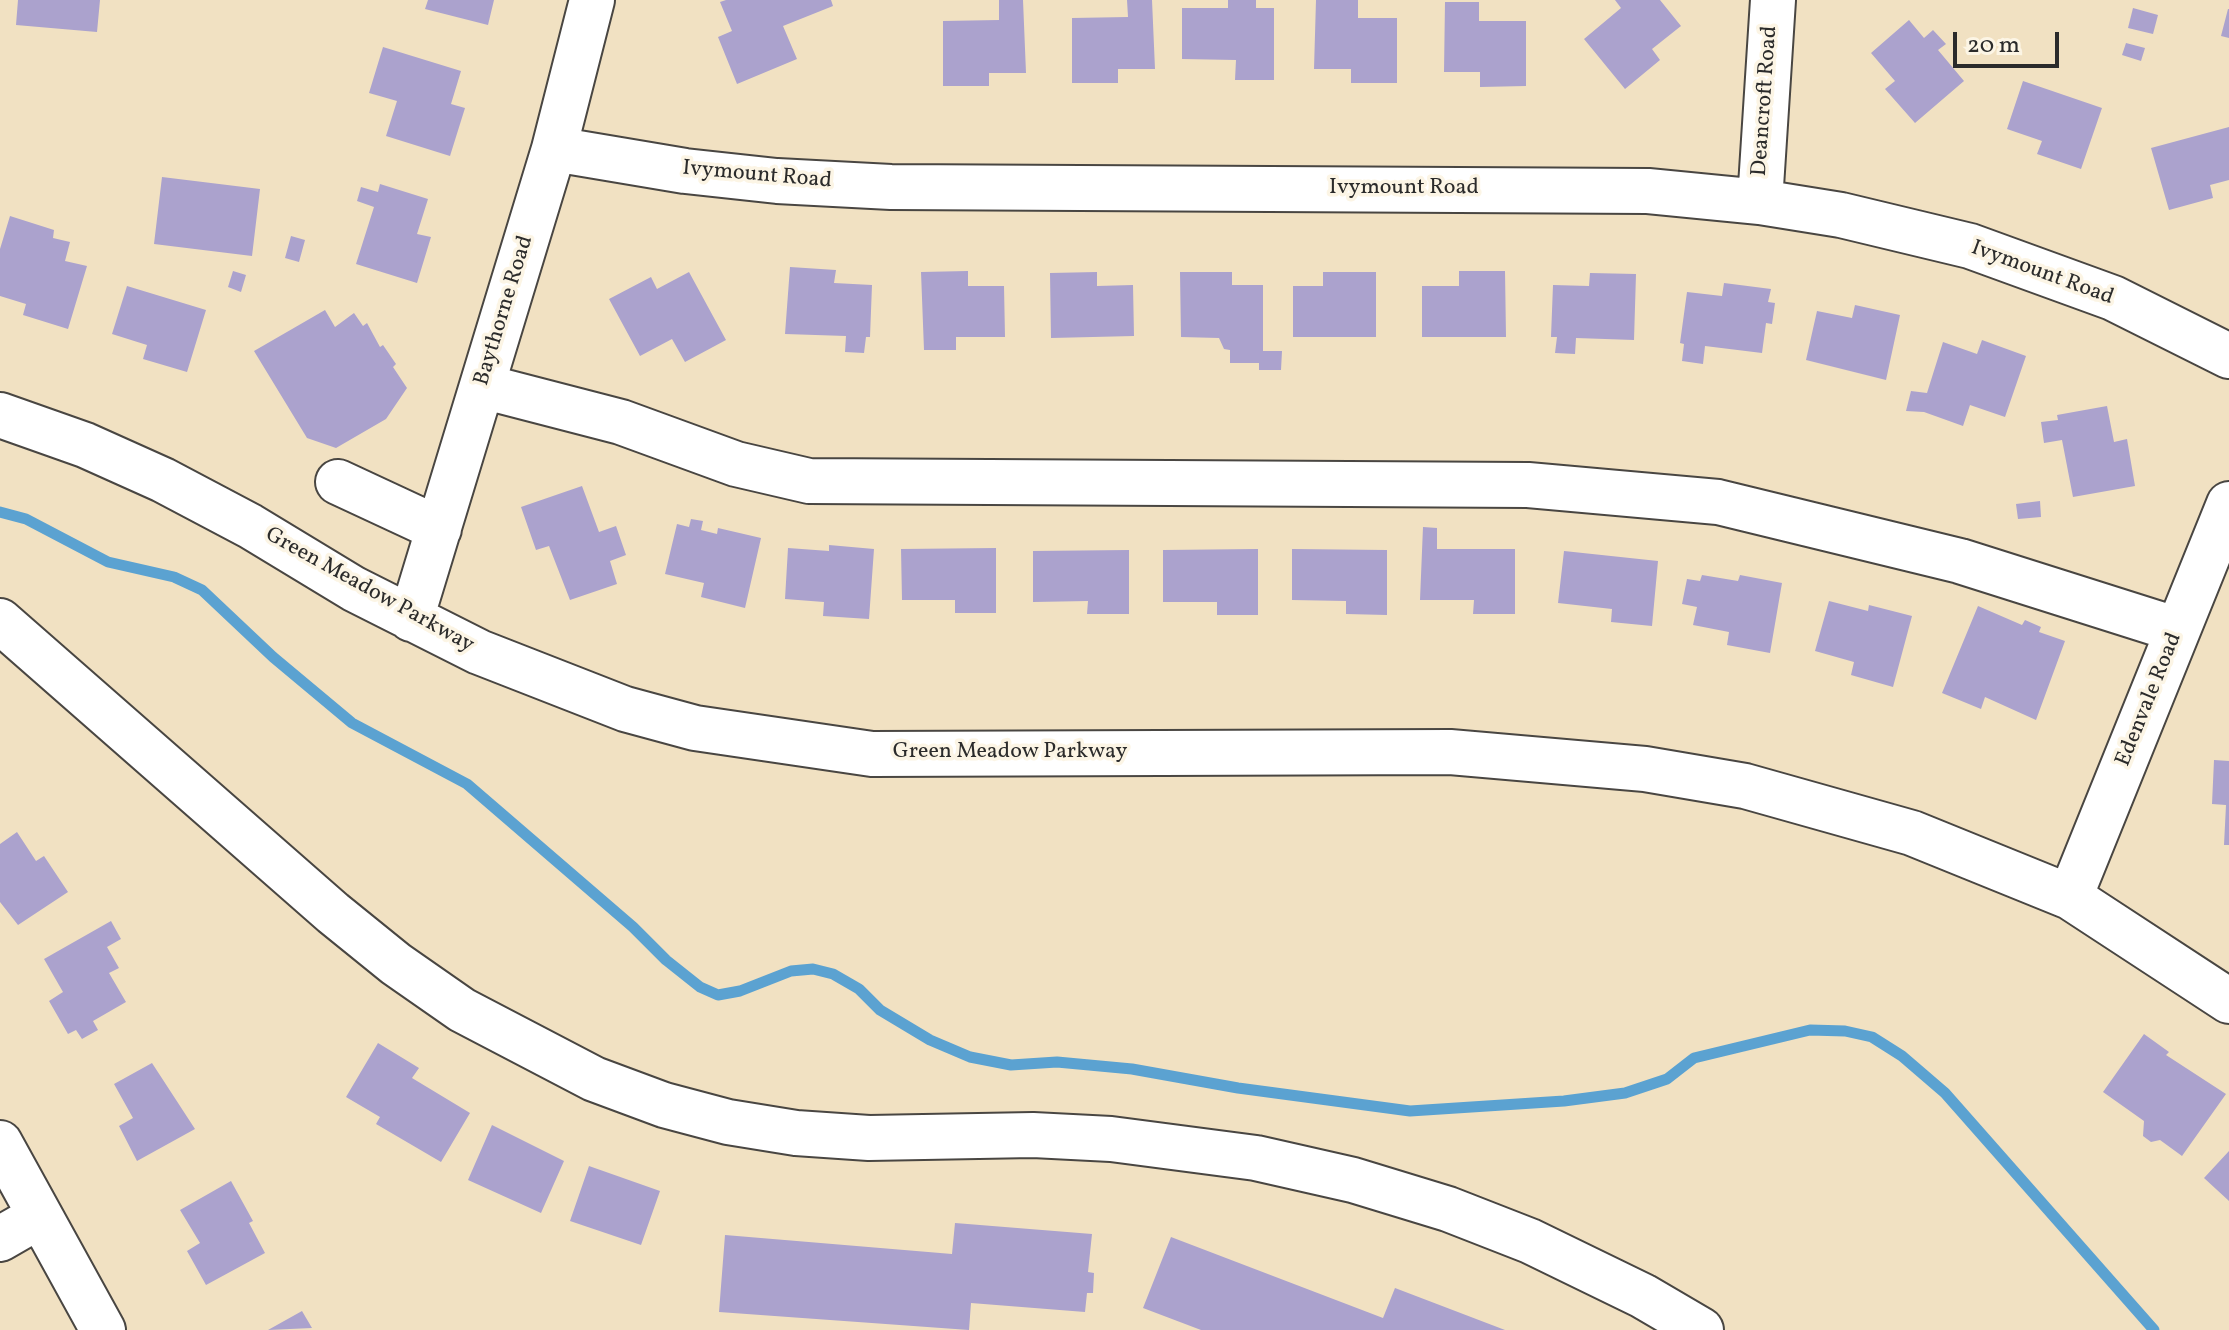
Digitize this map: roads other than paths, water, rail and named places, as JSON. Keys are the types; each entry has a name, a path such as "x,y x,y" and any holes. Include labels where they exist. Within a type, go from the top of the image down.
{"street":[{"name":"Baythorne Road","path":"411,619 554,149 592,0"},
{"name":"Deancroft Road","path":"1760,202 1773,0"},
{"name":"Ivymount Road","path":"554,149 746,178 891,187 1648,191 1760,202 1841,215 1970,246 2113,298 2229,356"},
{"path":"482,386 621,422 736,464 809,481 1528,485 1718,502 1960,561 2178,630"},
{"name":"Green Meadow Parkway","path":"0,415 85,445 163,480 411,619 547,681 695,728 872,754 1450,752 1645,769 1745,786 1826,806 1912,833 2070,897 2229,1001"},
{"path":"338,482 439,529"},
{"name":"Edenvale Road","path":"2070,897 2229,504"},
{"path":"0,621 333,913 396,964 462,1010 594,1079 664,1105 728,1122 796,1133 869,1138 1033,1135 1111,1139 1180,1146 1284,1164 1434,1205 1530,1241 1643,1296 1701,1330"},
{"path":"0,1143 103,1330"},
{"path":"0,1239 40,1216"}],"waterway":[{"path":"0,512 26,519 108,562 174,577 202,590 273,657 352,723 467,784 633,927 666,960 700,987 718,995 740,991 791,971 813,969 833,974 859,989 880,1010 930,1040 970,1057 1011,1065 1057,1062 1132,1069 1238,1088 1410,1111 1564,1101 1625,1093 1667,1079 1694,1058 1810,1030 1845,1031 1872,1037 1902,1056 1945,1093 2154,1330"}]}
